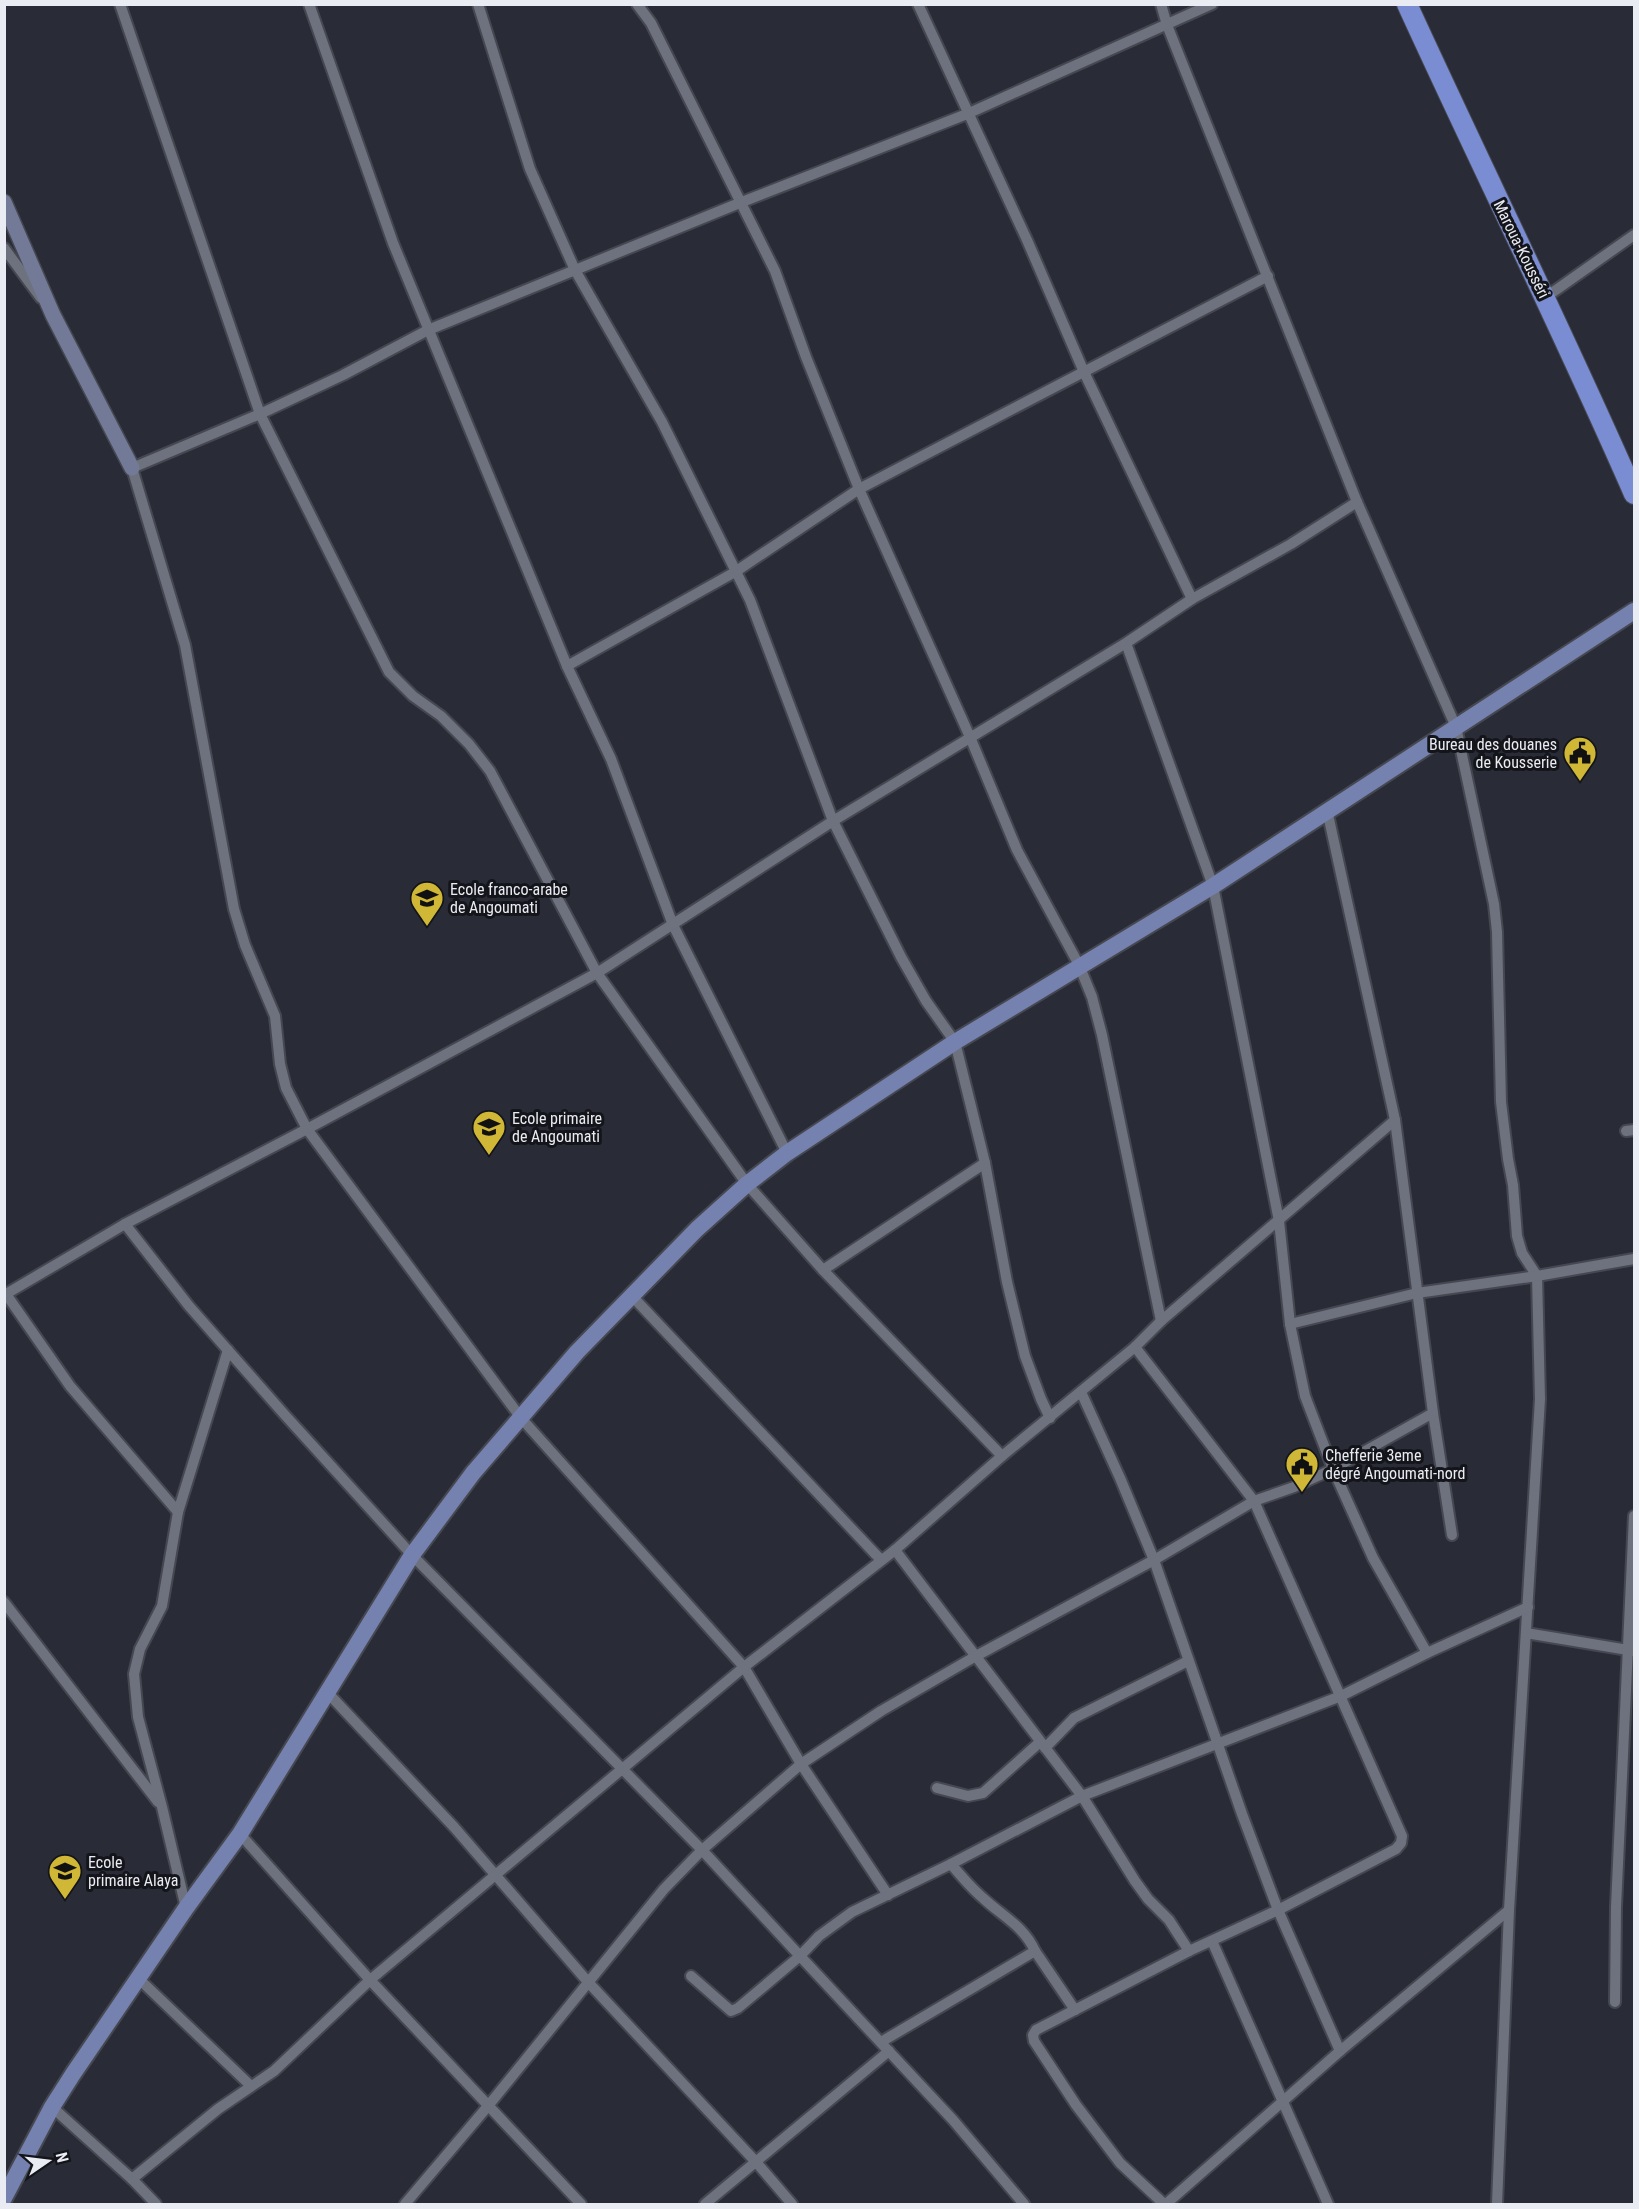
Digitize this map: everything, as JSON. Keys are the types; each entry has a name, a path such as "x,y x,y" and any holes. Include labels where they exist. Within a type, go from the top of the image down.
{"highway":[{"name":"Maroua-Kousséri","path":"1407,4 1477,156 1546,297 1635,494"}],"main road":[{"path":"4,2198 52,2107 186,1908 240,1834 412,1555 473,1473 577,1353 697,1229 747,1184 788,1153 956,1042 1079,965 1213,886 1635,611"}],"street":[{"path":"120,4 260,414 389,672 413,696 441,716 469,744 490,771 597,973 747,1184 823,1270 1002,1456"},
{"path":"309,4 393,243 567,666 610,759 673,925 788,1153"},
{"path":"478,4 530,169 575,270 662,422 750,600 833,821 901,957 926,1001 956,1042 985,1163 1007,1282 1025,1356 1050,1418"},
{"path":"637,4 651,23 776,271 806,357 859,489 970,737 1017,850 1079,965 1092,998 1102,1035 1161,1322"},
{"path":"918,4 1027,240 1084,372 1192,599"},
{"path":"1161,4 1167,25 1358,502 1456,728 1488,873 1496,923 1502,1102 1508,1159 1514,1185 1517,1236 1521,1253 1537,1276 1540,1399 1509,1910 1497,2205"},
{"path":"132,468 260,414 343,375 428,330 742,202 967,114 1212,4"},
{"path":"4,202 53,315 132,468 185,645 234,909 245,945 275,1016 280,1064 286,1088 308,1129 521,1418 744,1667 801,1764 888,1895"},
{"path":"1546,297 1635,235"},
{"path":"4,248 53,315"},
{"path":"567,666 735,572 859,489 1268,276"},
{"path":"178,1512 70,1386 6,1294 125,1224 308,1129 597,973 833,821 1126,643 1192,599 1291,544 1358,502"},
{"path":"1126,643 1213,886 1279,1221 1290,1324 1305,1396 1333,1469 1373,1558 1427,1653"},
{"path":"1327,810 1395,1120 1433,1413 1452,1534"},
{"path":"132,2179 218,2109 274,2071 370,1980 744,1667 895,1550 1002,1456 1135,1347 1395,1120"},
{"path":"823,1270 985,1163"},
{"path":"125,1224 189,1306 412,1555 702,1850 953,2120 1024,2205"},
{"path":"1290,1324 1417,1293 1635,1259"},
{"path":"632,1296 881,1560"},
{"path":"1135,1347 1254,1501 1402,1836 1401,1843 1396,1849 1278,1910 1189,1951 1036,2030 1034,2041 1076,2105 1120,2163 1165,2205 1340,2051 1509,1910"},
{"path":"186,1908 138,1717 134,1674 140,1649 162,1606 178,1512 228,1350"},
{"path":"1081,1392 1154,1560 1215,1743 1278,1910 1340,2051"},
{"path":"405,2205 664,1889 702,1850 801,1764 881,1711 976,1656 1154,1560 1254,1501 1294,1487 1333,1469 1433,1413"},
{"path":"1615,2002 1616,1906 1631,1650 1635,1516"},
{"path":"895,1550 1082,1796 1135,1881 1168,1920 1189,1951"},
{"path":"4,1602 162,1807"},
{"path":"691,1976 731,2011 738,2008 800,1956 834,1923 852,1912 1082,1796 1341,1696 1427,1653 1528,1607"},
{"path":"1527,1634 1631,1650"},
{"path":"937,1788 968,1796 983,1793 1074,1718 1188,1661"},
{"path":"327,1692 497,1876 588,1982 756,2162 792,2205"},
{"path":"240,1834 370,1980 581,2205"},
{"path":"951,1864 984,1900 1018,1926 1032,1943 1075,2010"},
{"path":"1212,1941 1328,2205"},
{"path":"705,2205 885,2047 1035,1951"},
{"path":"138,1978 252,2086"},
{"path":"52,2107 132,2179 156,2205"}],"place":[{"name":"Bureau des douanes de Kousserie","path":"1580,782"},
{"name":"Ecole franco-arabe de Angoumati","path":"427,927"},
{"name":"Ecole primaire de Angoumati","path":"489,1156"},
{"name":"Chefferie 3eme dégré Angoumati-nord","path":"1302,1493"},
{"name":"Ecole primaire Alaya","path":"65,1900"}]}
